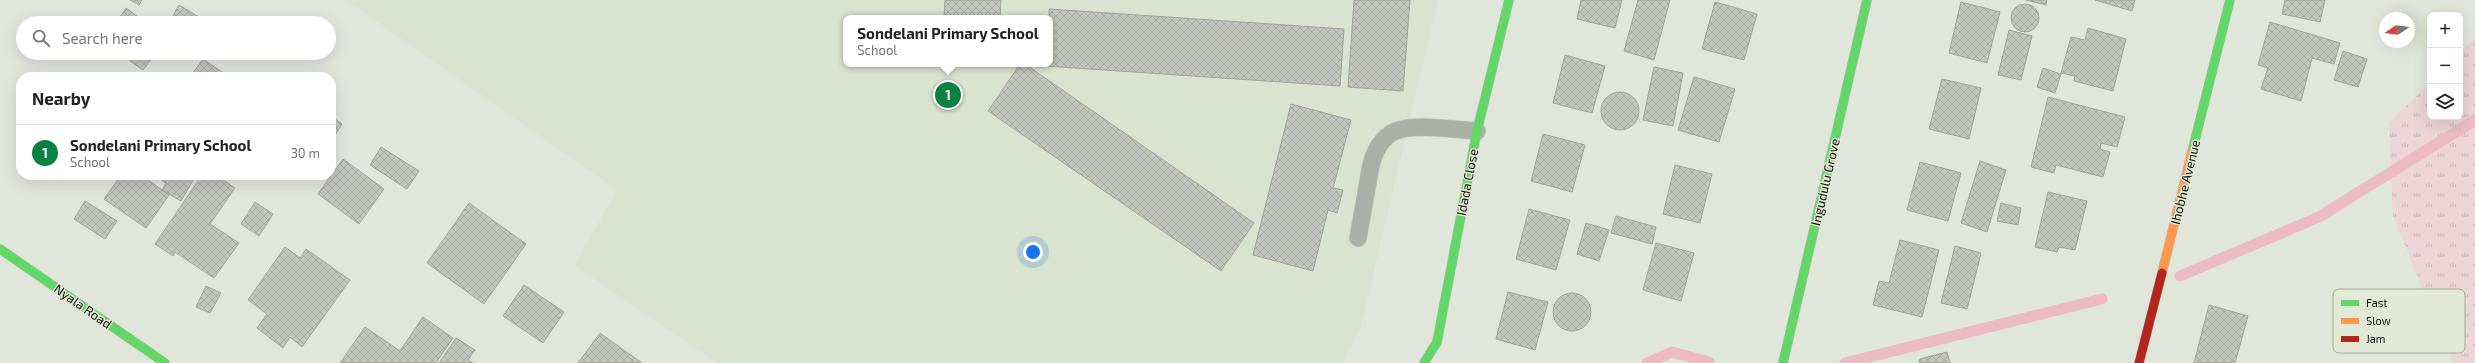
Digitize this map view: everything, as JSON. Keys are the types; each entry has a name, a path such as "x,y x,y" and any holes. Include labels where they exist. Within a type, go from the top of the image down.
{"street":[{"name":"Idada Close","path":"1424,363 1437,342 1477,131 1509,0"},
{"name":"Ingudulu Grove","path":"1783,363 1868,0"},
{"name":"Ihobhe Avenue","path":"2139,363 2230,0"},
{"name":"Nyala Road","path":"0,249 165,363"}],"lane":[{"path":"1358,238 1372,160 1385,138 1396,131 1414,128 1477,131"}],"shaded area":[{"path":"346,0 1438,0 1360,330 1342,363 717,363 574,265 617,190"}],"green space":[{"path":"2475,38 2475,363 2453,363 2449,353 2465,353 2465,289 2423,289 2393,216 2389,123 2427,86 2427,120 2463,120 2463,50"}],"building":[{"path":"130,0 142,0 139,5"},
{"path":"945,0 1001,0 1000,15 944,15"},
{"path":"1354,0 1410,0 1403,91 1348,87"},
{"path":"1581,0 1622,0 1615,28 1577,19"},
{"path":"1638,0 1670,0 1654,60 1624,51"},
{"path":"2026,0 2047,0 2046,5"},
{"path":"2095,0 2135,0 2132,11"},
{"path":"2285,0 2325,0 2320,22 2282,14"},
{"path":"1715,2 1757,14 1744,60 1702,49"},
{"path":"1961,2 2000,12 1987,63 1949,53"},
{"path":"2025,4 2035,8 2039,18 2035,28 2025,32 2015,28 2011,18 2015,8"},
{"path":"179,5 197,16 173,16"},
{"path":"126,8 137,16 121,16"},
{"path":"1049,9 1344,29 1340,86 1053,67 1053,15 1049,15"},
{"path":"2270,22 2340,43 2334,64 2312,58 2301,101 2261,89 2268,68 2258,65"},
{"path":"2088,28 2126,39 2113,91 2074,81 2075,76 2061,73 2071,37 2085,40"},
{"path":"2009,30 2032,36 2021,80 1998,75"},
{"path":"2343,51 2367,59 2358,87 2334,80"},
{"path":"1565,55 1605,66 1592,113 1553,103"},
{"path":"129,60 151,60 143,70"},
{"path":"202,60 204,60 222,72 194,72"},
{"path":"1018,67 1029,67 1254,223 1221,271 988,111"},
{"path":"1654,67 1683,73 1673,126 1643,120"},
{"path":"2043,68 2061,74 2055,93 2037,87"},
{"path":"1694,77 1735,89 1719,142 1678,130"},
{"path":"1942,79 1981,88 1969,139 1929,129"},
{"path":"1616,92 1624,92 1636,101 1639,111 1636,121 1630,127 1624,130 1616,130 1604,121 1601,115 1601,107 1610,95"},
{"path":"2048,97 2125,117 2117,147 2101,143 2100,149 2110,152 2103,177 2056,165 2054,173 2031,167"},
{"path":"1291,104 1351,120 1333,188 1343,190 1337,213 1328,210 1313,271 1253,255"},
{"path":"336,120 342,124 336,134"},
{"path":"1543,134 1585,145 1572,192 1531,181"},
{"path":"381,147 419,171 407,189 370,165"},
{"path":"343,159 384,189 359,224 318,194 328,180 336,180 336,169"},
{"path":"1980,161 2006,170 1987,232 1961,223"},
{"path":"1920,162 1961,173 1948,221 1907,210"},
{"path":"1675,165 1712,174 1700,223 1663,214"},
{"path":"117,180 148,180 169,195 146,228 104,199"},
{"path":"161,180 193,180 181,201 162,190 166,183"},
{"path":"199,180 223,180 235,188 210,224 239,243 214,278 175,252 173,256 155,244"},
{"path":"2048,192 2087,201 2075,250 2059,247 2057,252 2035,247"},
{"path":"85,201 117,221 105,239 74,219"},
{"path":"255,202 273,214 259,236 241,224"},
{"path":"469,203 526,244 484,304 427,263"},
{"path":"2001,203 2021,208 2018,225 1997,221"},
{"path":"1529,209 1570,220 1556,270 1516,259"},
{"path":"1616,216 1656,227 1652,244 1611,233"},
{"path":"1586,223 1609,230 1599,261 1577,254"},
{"path":"1900,240 1939,250 1922,317 1873,305 1879,281 1889,283"},
{"path":"1656,243 1694,253 1681,301 1643,290"},
{"path":"1955,246 1981,253 1967,309 1941,303"},
{"path":"285,247 300,258 306,249 350,280 302,347 290,337 283,348 257,328 267,314 248,300"},
{"path":"524,285 564,312 543,343 503,316"},
{"path":"206,286 221,293 210,313 196,307"},
{"path":"1508,292 1548,302 1535,350 1496,339"},
{"path":"1568,293 1576,293 1586,298 1590,305 1590,319 1586,326 1576,331 1568,331 1558,326 1556,323 1553,316 1553,308 1558,298 1561,296"},
{"path":"2209,305 2248,316 2235,363 2194,363"},
{"path":"423,317 453,338 436,363 340,363 365,327 400,351"},
{"path":"600,333 642,363 578,363"},
{"path":"456,338 475,350 468,360 473,363 439,363"},
{"path":"1947,352 1950,363 1919,363 1920,359"}],"waterway":[{"path":"2180,276 2319,217 2475,120"},
{"path":"1845,363 2102,299"},
{"path":"1647,363 1672,352 1709,362"}],"traffic: fast":[{"path":"1424,363 1437,342 1477,131 1509,0"},
{"path":"1783,363 1867,0"},
{"path":"2192,152 2230,0"},
{"path":"0,249 165,363"}],"traffic: slow":[{"path":"2162,273 2192,152"}],"traffic: jam":[{"path":"2139,363 2162,273"}],"place":[{"name":"Sondelani Primary School","path":"948,95"}]}
